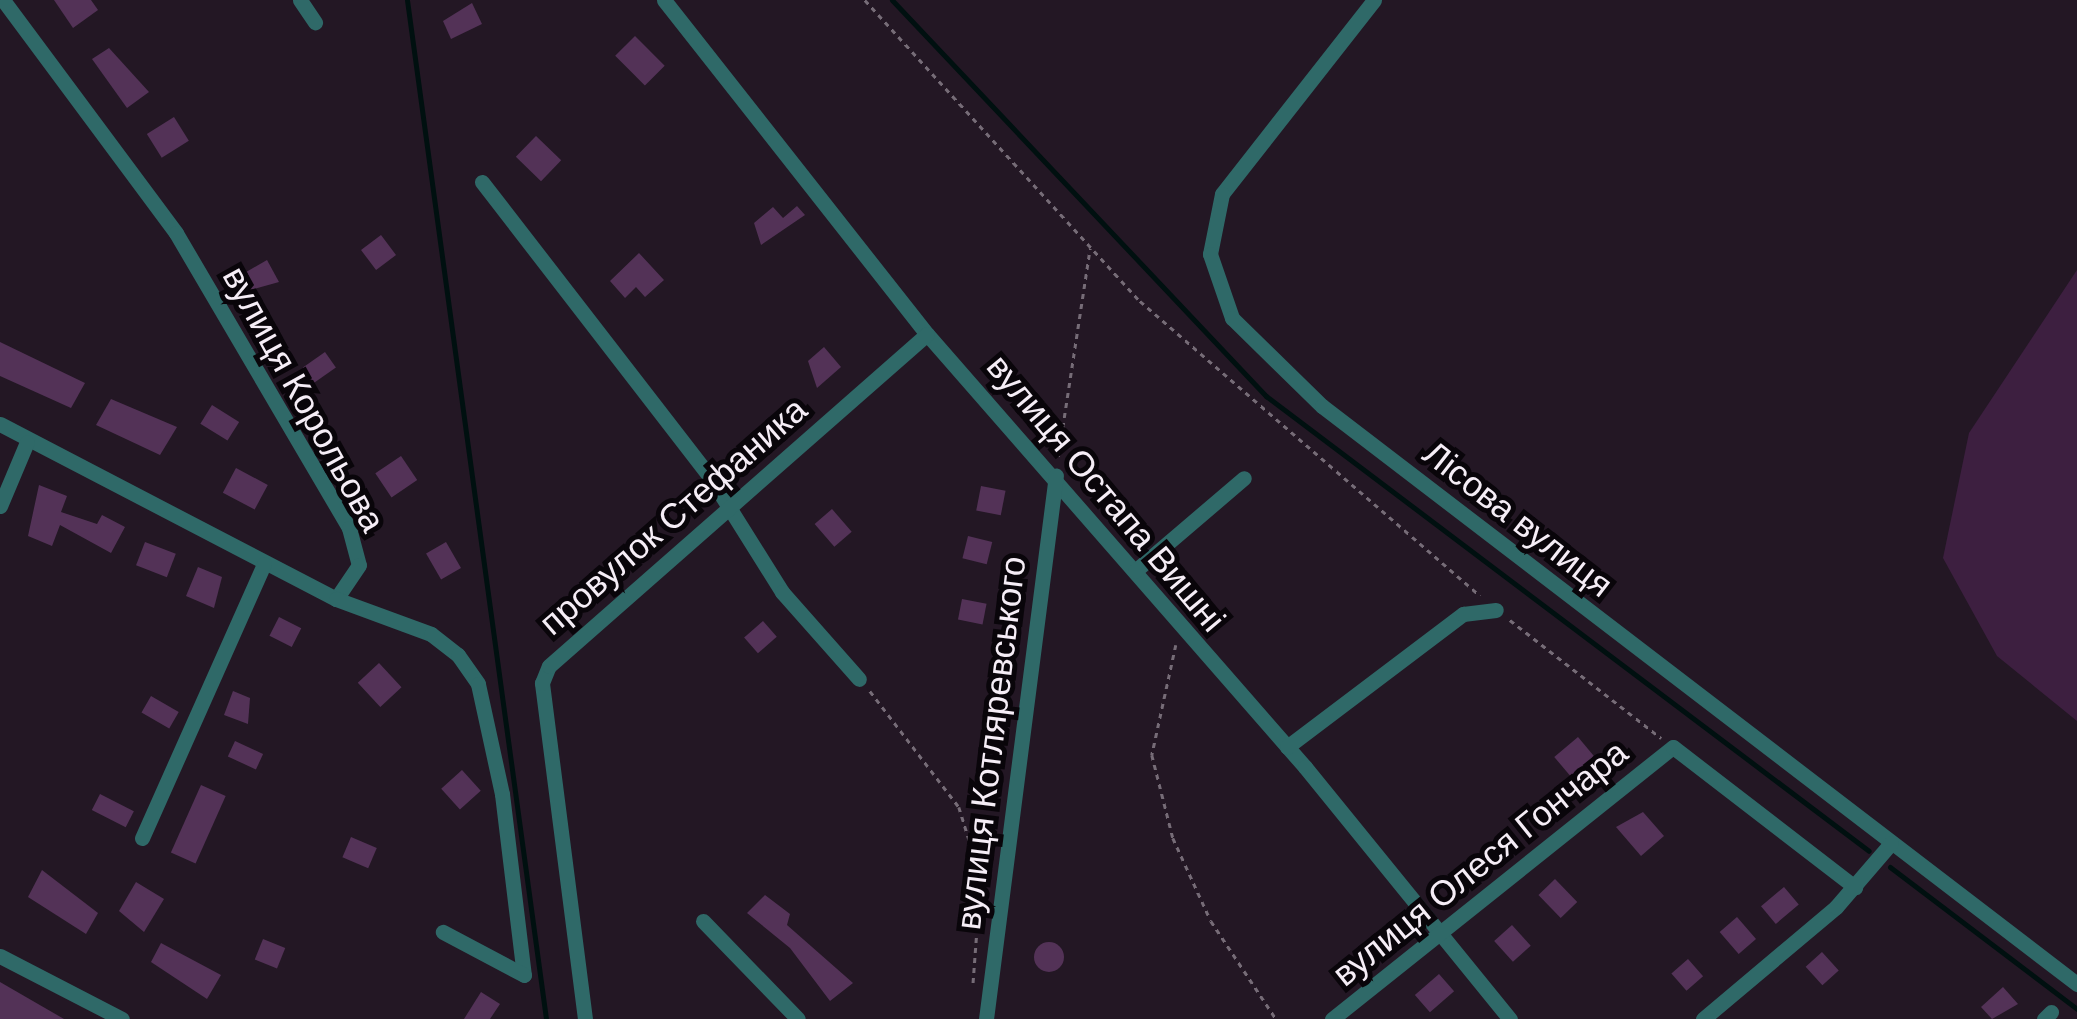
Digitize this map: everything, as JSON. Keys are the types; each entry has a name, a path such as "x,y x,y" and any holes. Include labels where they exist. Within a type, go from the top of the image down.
{"street":[{"name":"вулиця Корольова","path":"3,0 176,233 349,528 359,564 336,598"},
{"path":"300,0 315,22"},
{"name":"вулиця Остапа Вишні","path":"664,0 927,334 1056,475 1181,628 1287,747 1510,1019"},
{"name":"Лісова вулиця","path":"1374,0 1222,194 1210,254 1232,318 1322,406 2077,984"},
{"path":"482,182 611,344 724,509 858,678"},
{"name":"провулок Стефаника","path":"585,1019 542,682 563,650 927,334"},
{"path":"0,424 27,442 264,564 336,598 431,634 458,656 478,684 502,794 524,975 444,932"},
{"path":"0,506 27,442"},
{"name":"вулиця Котляревського","path":"986,1019 1056,475"},
{"path":"1136,571 1244,478"},
{"path":"142,838 264,564"},
{"path":"1287,747 1463,614 1496,610"},
{"name":"вулиця Олеся Гончара","path":"1332,1019 1673,746 1855,887"},
{"path":"1702,1019 1855,887 1892,843"},
{"path":"704,921 798,1019"},
{"path":"0,956 88,1012 122,1019"}],"path":[{"path":"865,0 1090,246 1244,398 1496,610 1673,746"},
{"path":"1056,475 1090,246"},
{"path":"1181,628 1152,755 1173,838 1210,921 1276,1019"},
{"path":"858,678 932,760 959,807 981,878 973,993"}],"shaded area":[{"path":"2077,270 2077,721 1997,656 1943,558 1969,433"}],"building":[{"path":"54,0 91,0 98,10 73,28"},
{"path":"472,3 482,24 451,39 443,21"},
{"path":"635,36 665,66 645,85 615,56"},
{"path":"109,48 149,92 127,108 92,59"},
{"path":"174,117 189,141 162,158 147,134"},
{"path":"536,136 561,160 541,181 516,157"},
{"path":"797,206 805,215 761,245 754,223 773,207 783,218"},
{"path":"381,235 396,255 376,270 361,250"},
{"path":"639,253 664,280 645,297 636,287 625,298 610,281"},
{"path":"267,260 279,282 250,290 241,275"},
{"path":"0,342 85,383 71,408 0,376"},
{"path":"824,347 841,367 817,388 808,361"},
{"path":"325,352 336,368 314,383 303,367"},
{"path":"111,399 177,427 160,455 96,425"},
{"path":"212,405 239,422 227,441 200,424"},
{"path":"401,456 417,480 392,497 375,473"},
{"path":"236,468 268,485 255,510 223,493"},
{"path":"39,485 67,496 61,512 97,524 102,515 125,527 111,553 60,525 52,546 28,536"},
{"path":"981,486 1006,491 1001,515 976,511"},
{"path":"832,509 852,532 834,547 815,524"},
{"path":"968,536 992,542 987,564 962,558"},
{"path":"145,542 176,554 167,577 136,565"},
{"path":"446,542 461,568 441,579 426,554"},
{"path":"198,567 222,577 214,608 186,596"},
{"path":"962,599 987,604 983,624 958,620"},
{"path":"279,617 301,628 292,647 269,636"},
{"path":"763,621 777,637 758,653 744,637"},
{"path":"379,663 402,687 380,707 358,683"},
{"path":"233,691 250,698 248,724 224,715"},
{"path":"151,696 179,712 169,728 141,712"},
{"path":"1578,737 1594,756 1570,776 1554,757"},
{"path":"235,741 263,754 256,770 228,756"},
{"path":"462,770 481,791 460,810 441,789"},
{"path":"201,785 226,796 196,864 171,853"},
{"path":"100,794 134,811 126,827 92,810"},
{"path":"1643,812 1664,836 1641,856 1616,827"},
{"path":"351,837 377,848 368,868 342,857"},
{"path":"42,870 98,913 86,934 28,897"},
{"path":"1555,879 1577,902 1561,918 1538,895"},
{"path":"136,882 164,899 144,932 119,911"},
{"path":"1784,887 1799,905 1776,924 1761,906"},
{"path":"765,895 790,914 787,925 853,983 830,1001 790,948 747,913"},
{"path":"1737,917 1756,939 1739,954 1720,932"},
{"path":"1512,925 1531,946 1513,962 1494,941"},
{"path":"263,939 285,948 277,968 255,959"},
{"path":"1049,942 1059,947 1064,957 1059,967 1049,972 1039,967 1034,957 1039,947"},
{"path":"161,943 221,975 207,999 151,962"},
{"path":"1822,952 1839,971 1822,985 1806,967"},
{"path":"1688,959 1703,976 1686,991 1671,973"},
{"path":"1439,974 1454,991 1430,1012 1415,995"},
{"path":"0,982 64,1019 0,1019"},
{"path":"2003,987 2018,1004 1992,1019 1981,1007"},
{"path":"481,992 500,1004 490,1019 464,1019"}],"waterway":[{"path":"407,0 546,1019"},
{"path":"892,0 1266,396 1869,851"},
{"path":"1890,867 2077,1009"}]}
